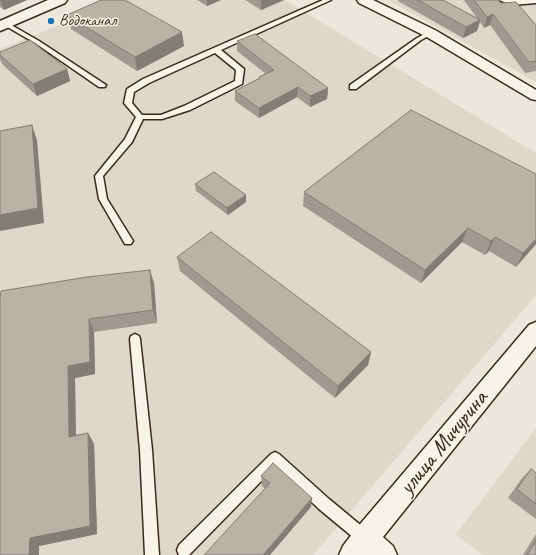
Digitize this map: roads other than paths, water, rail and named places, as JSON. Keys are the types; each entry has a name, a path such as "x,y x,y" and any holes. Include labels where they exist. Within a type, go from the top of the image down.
{"main road":[{"path":"3,26 60,0"}],"street":[{"path":"363,0 430,33 536,96"},
{"name":"улица Мичурина","path":"367,550 536,331"}],"lane":[{"path":"216,50 240,69 239,82 223,91 162,117 140,117 128,103 130,91 146,81 328,0"},
{"path":"502,0 512,3 536,1"},
{"path":"528,1 536,10"},
{"path":"3,26 37,42 102,85"},
{"path":"353,87 419,39 430,33"},
{"path":"128,241 103,199 99,176 129,140 140,117"},
{"path":"135,339 146,450 152,555"},
{"path":"184,550 275,458 324,504 367,550"}],"place":[{"name":"Водоканал","path":"51,21"}]}
